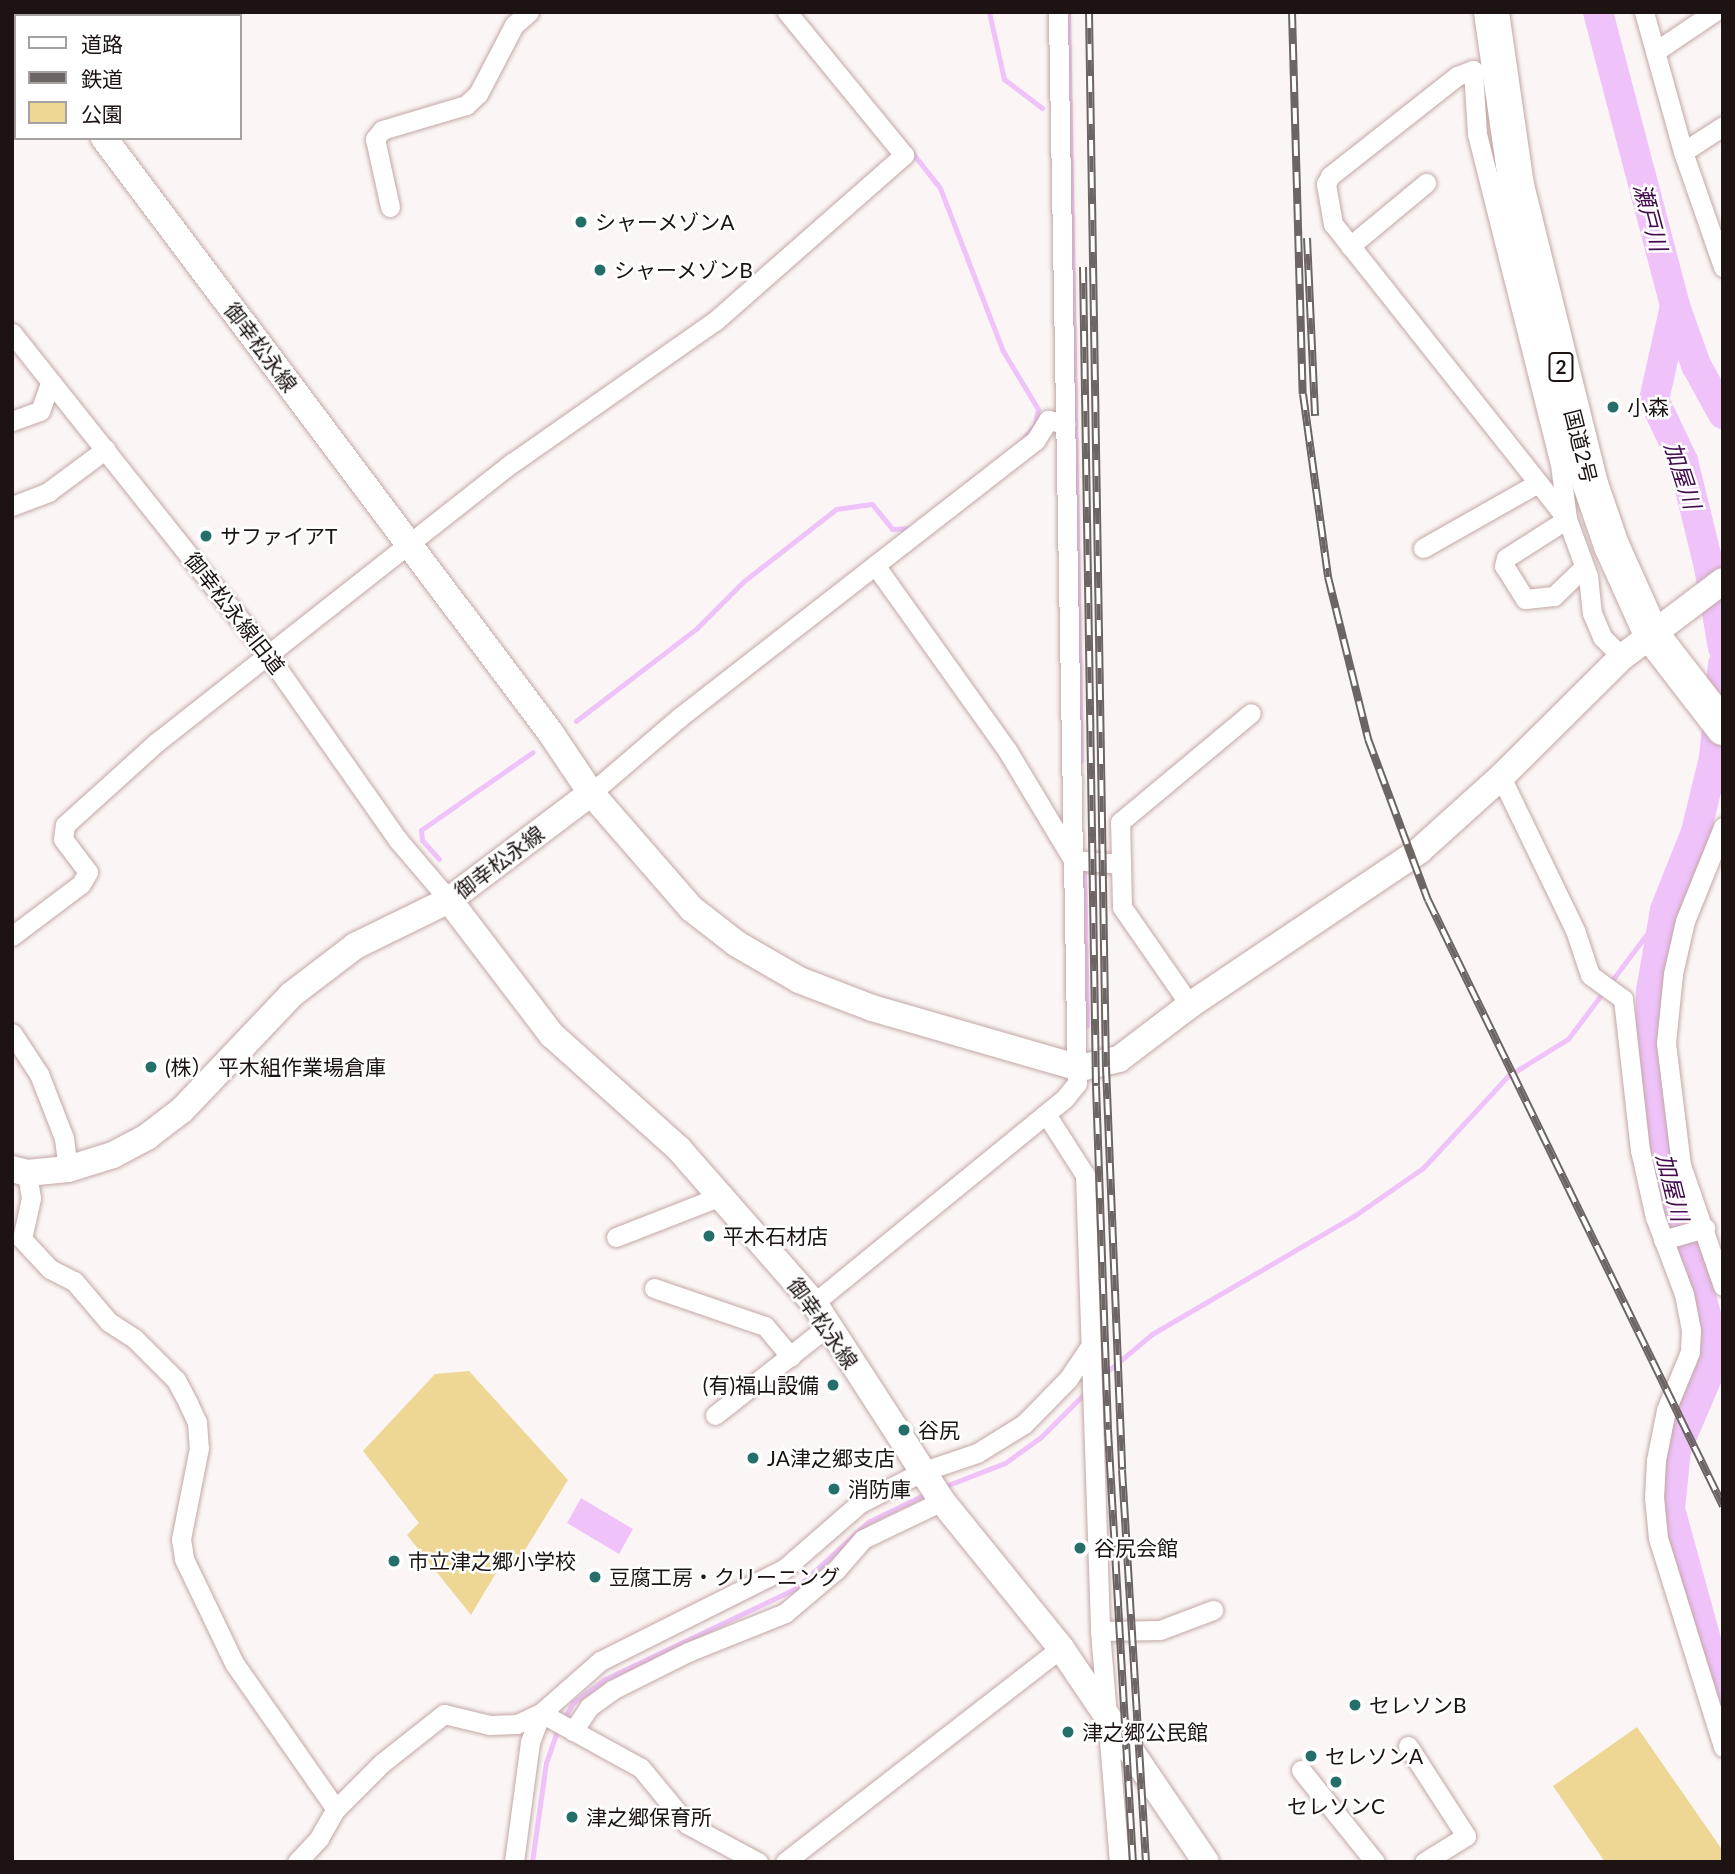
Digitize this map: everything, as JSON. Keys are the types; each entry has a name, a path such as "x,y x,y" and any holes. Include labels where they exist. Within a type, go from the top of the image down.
{"highway":[{"name":"国道2号","path":"1491,12 1485,68 1516,185 1572,461 1611,545 1673,617"},
{"name":"国道2号","path":"1511,12 1517,89 1548,251 1625,520 1710,685 1723,727"}],"main road":[{"name":"御幸松永線","path":"106,140 411,546 591,793 692,909 737,944 799,980 872,1008 1080,1068"},
{"path":"1080,1068 1119,1059 1190,1005 1419,851 1502,777 1622,657 1723,580"},
{"name":"御幸松永線","path":"591,793 449,900 552,1035 679,1149 723,1195 814,1303 827,1327 934,1487 1108,1714 1206,1862"},
{"path":"20,1171 68,1169 113,1155 148,1136 182,1110 291,995 355,946 449,900"}],"street":[{"path":"390,207 374,139 382,130 466,105 478,94 514,25 529,12"},
{"path":"12,936 81,884 88,872 63,839 65,825 157,743 411,546 512,463 715,321 904,155 814,50 787,12"},
{"path":"814,1303 1046,1114 1077,1083 1080,1068 1081,862 1066,424 1058,12"},
{"path":"1644,12 1683,152 1723,267"},
{"path":"1656,51 1714,12"},
{"path":"1485,68 1457,76 1330,176 1326,184 1333,224 1536,484 1567,519 1584,567 1602,638 1622,657"},
{"path":"1683,152 1723,125"},
{"path":"1350,246 1426,183"},
{"name":"御幸松永線旧道","path":"12,333 268,655 398,840 449,900"},
{"path":"12,421 40,411 50,383"},
{"path":"591,793 680,717 1035,441 1048,420 1066,424"},
{"path":"12,506 48,492 106,449"},
{"path":"1567,519 1572,461"},
{"path":"1423,548 1536,484"},
{"path":"1567,519 1506,558 1504,566 1525,599 1554,596 1584,567"},
{"path":"875,565 1007,750 1043,817 1081,862 1121,864"},
{"path":"1190,1005 1122,907 1121,822 1251,713"},
{"path":"1502,777 1575,930 1590,975 1623,999 1640,1150 1684,1294 1691,1330 1690,1352 1666,1410 1656,1460 1657,1524 1723,1747"},
{"path":"1723,827 1685,921 1673,974 1666,1043 1681,1165 1723,1286"},
{"path":"12,1033 39,1074 64,1138 68,1169"},
{"path":"1046,1114 1084,1175 1100,1631 1119,1862"},
{"path":"20,1171 31,1198 17,1246 50,1269 74,1281 109,1322 134,1338 176,1380 197,1423 199,1448 181,1539 184,1559 234,1663 336,1809"},
{"path":"616,1237 723,1195"},
{"path":"1666,1239 1702,1229"},
{"path":"654,1288 765,1326 791,1357"},
{"path":"715,1415 827,1327"},
{"path":"573,1731 589,1707 612,1690 688,1652 785,1613 836,1570 863,1539 978,1453 1024,1423 1068,1379 1089,1348"},
{"path":"297,1862 336,1809 382,1763 444,1714 490,1725 517,1724 541,1713 600,1661 783,1569 860,1503 934,1487"},
{"path":"1100,1631 1160,1630 1213,1610"},
{"path":"673,1625 688,1652"},
{"path":"785,1862 1060,1648"},
{"path":"541,1713 641,1768 687,1824 758,1862"},
{"path":"514,1862 530,1742 541,1713"},
{"path":"1408,1746 1466,1836 1424,1862"},
{"path":"1300,1770 1375,1862"}],"green space":[{"path":"469,1371 568,1480 514,1568 502,1563 471,1615 407,1535 419,1523 363,1451 435,1374"},
{"path":"1637,1727 1723,1851 1723,1862 1605,1862 1553,1786"}],"shaded area":[{"path":"581,1498 633,1529 619,1554 567,1523"}],"waterway":[{"path":"989,12 1004,79 1042,108"},
{"path":"1068,12 1081,761"},
{"name":"瀬戸川","path":"1598,12 1675,306 1696,365 1723,414"},
{"path":"910,150 940,188 1003,351 1038,409 1035,425 1022,440"},
{"name":"加屋川","path":"1675,306 1654,400 1683,461 1709,567 1723,648"},
{"path":"576,721 697,628 744,581 836,509 872,504 892,529 910,528"},
{"name":"加屋川","path":"1723,664 1714,758 1696,832 1665,910 1651,991 1651,1038 1663,1150 1710,1330 1711,1368 1676,1450 1670,1509 1723,1701"},
{"path":"439,859 422,840 421,830 533,752"},
{"path":"1084,864 1087,1026"},
{"path":"1096,1381 1152,1334 1354,1216 1423,1168 1508,1076 1568,1039 1665,910"},
{"path":"943,1487 1005,1463 1041,1437 1087,1391"},
{"path":"563,1720 573,1703 603,1680 795,1589 868,1522 928,1493"},
{"path":"532,1862 546,1763 558,1728"}],"railway":[{"path":"1089,12 1106,1067 1122,1470 1146,1862"},
{"path":"1292,12 1303,394 1328,577 1368,739 1428,900 1723,1506"},
{"path":"1307,238 1315,416"},
{"path":"1083,267 1096,1086 1108,1430 1133,1862"}],"place":[{"name":"シャーメゾンA","path":"581,222"},
{"name":"シャーメゾンB","path":"600,270"},
{"name":"小森","path":"1613,407"},
{"name":"サファイアT","path":"206,536"},
{"name":"(株） 平木組作業場倉庫","path":"151,1067"},
{"name":"平木石材店","path":"709,1236"},
{"name":"(有)福山設備","path":"833,1385"},
{"name":"谷尻","path":"904,1430"},
{"name":"JA津之郷支店","path":"753,1458"},
{"name":"消防庫","path":"834,1489"},
{"name":"谷尻会館","path":"1080,1548"},
{"name":"市立津之郷小学校","path":"394,1561"},
{"name":"豆腐工房・クリーニング","path":"595,1577"},
{"name":"セレソンB","path":"1355,1705"},
{"name":"津之郷公民館","path":"1068,1732"},
{"name":"セレソンA","path":"1311,1756"},
{"name":"セレソンC","path":"1336,1782"},
{"name":"津之郷保育所","path":"572,1817"}]}
